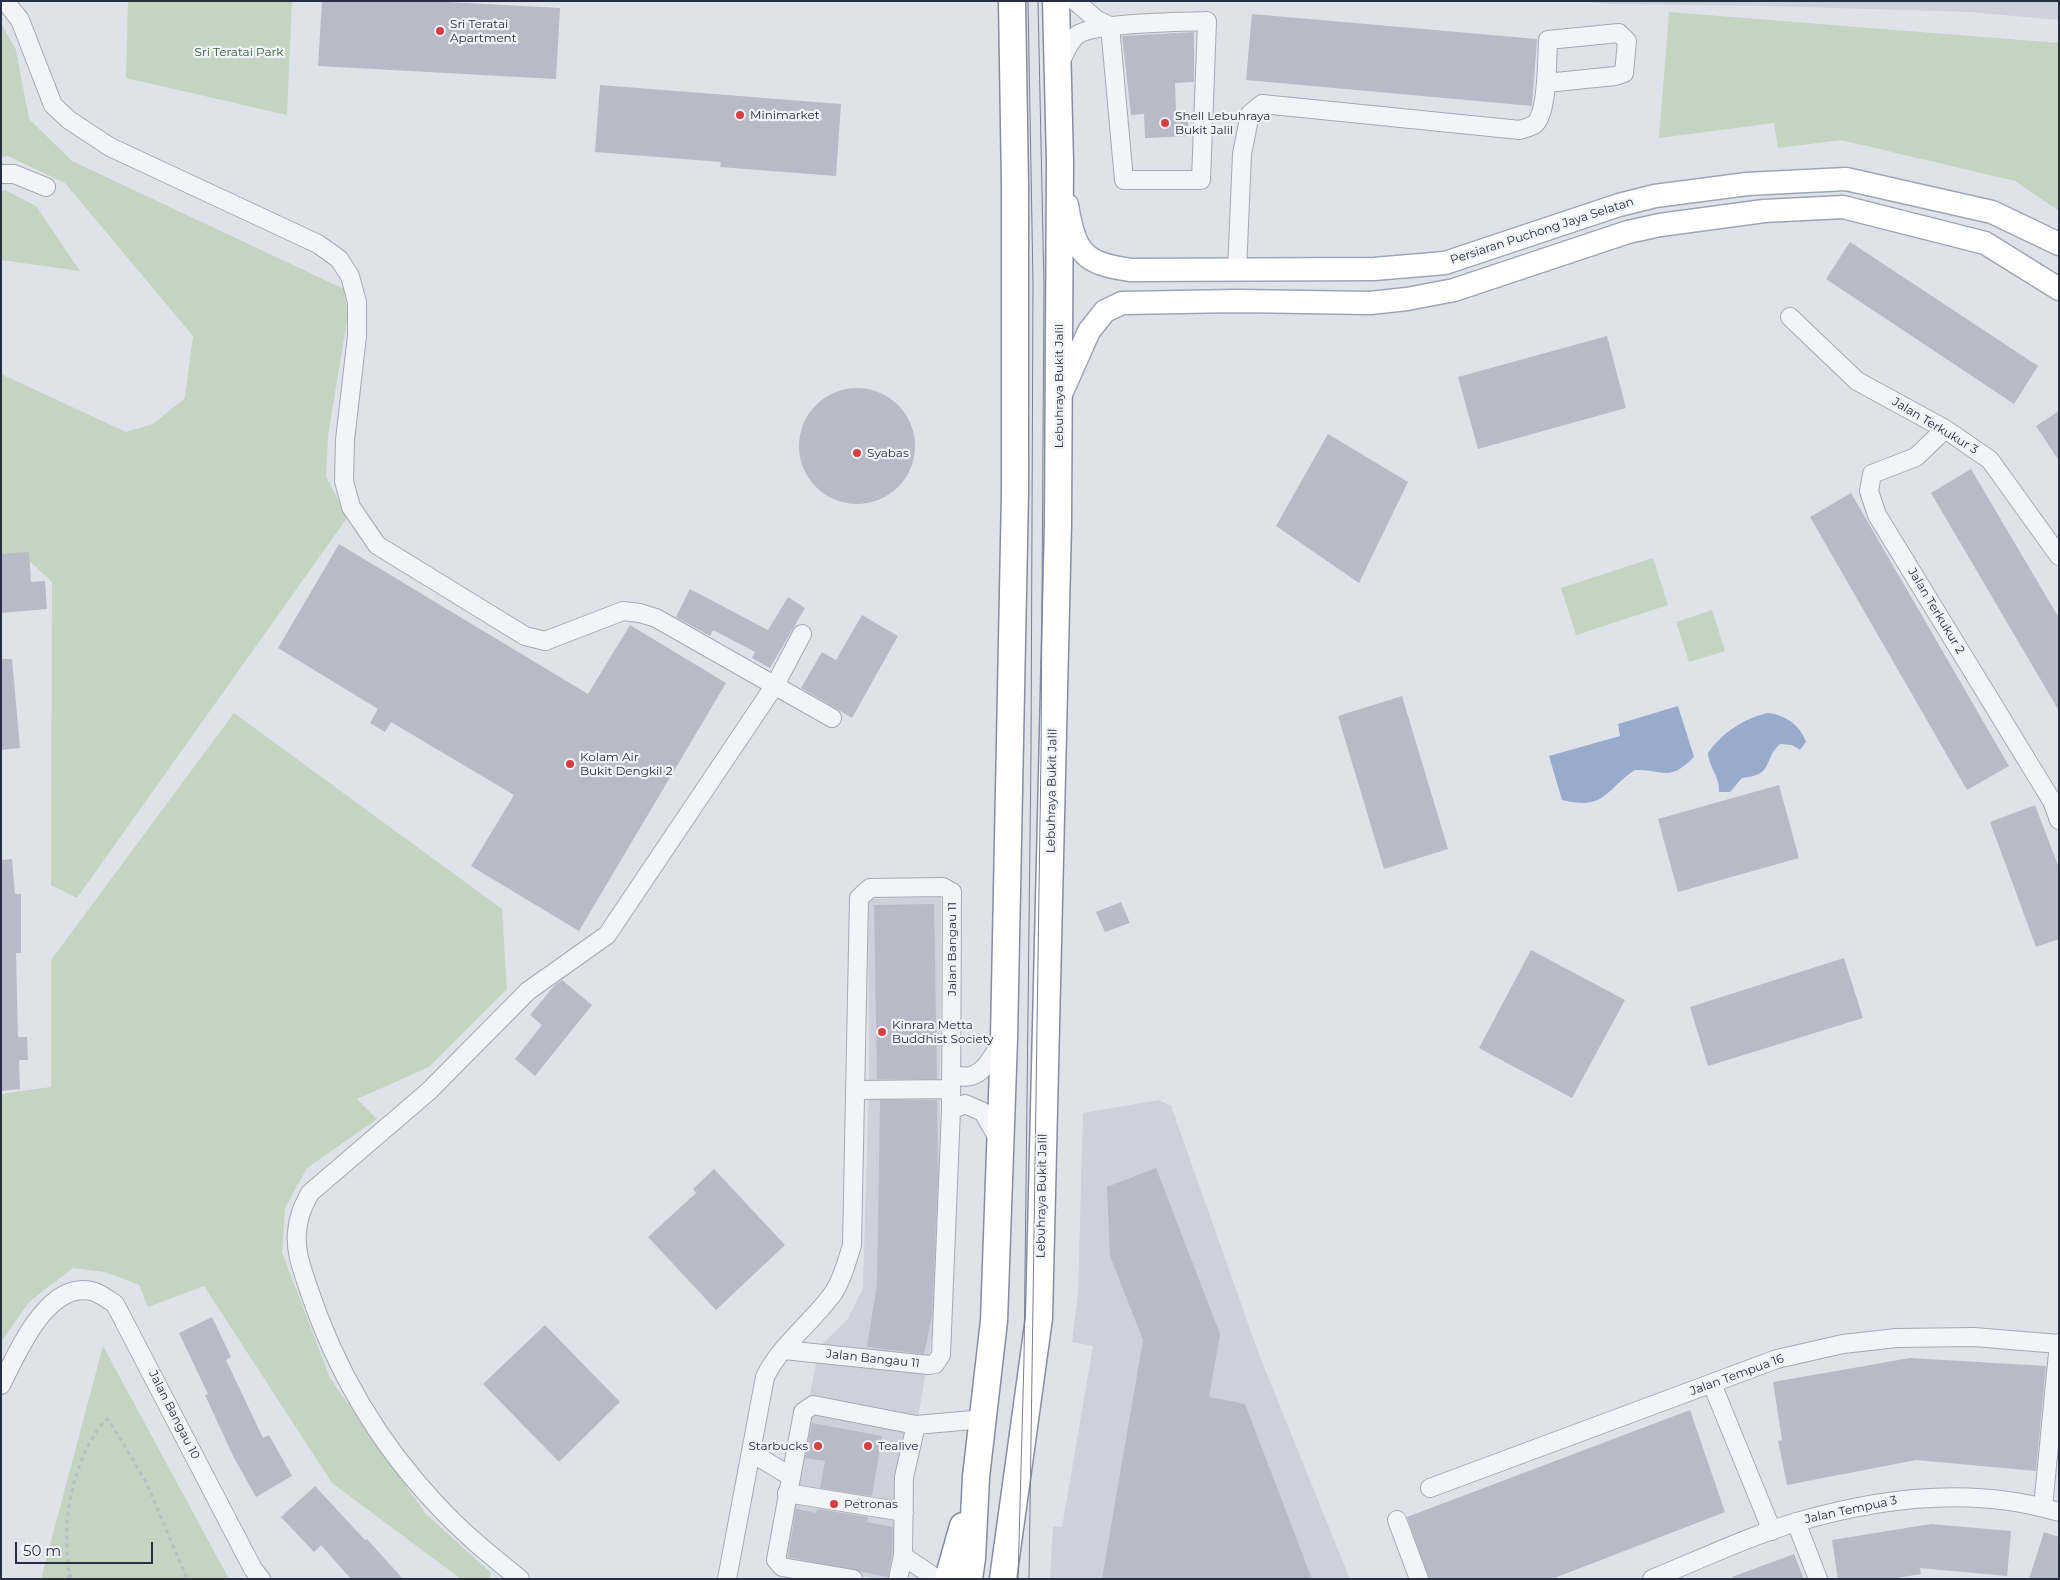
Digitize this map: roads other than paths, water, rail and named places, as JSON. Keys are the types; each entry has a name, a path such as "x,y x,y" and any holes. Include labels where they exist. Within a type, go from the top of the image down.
{"highway":[{"path":"969,1579 972,1558 976,1476 994,1321 1004,1039 1015,492 1015,186 1012,1"},
{"name":"Lebuhraya Bukit Jalil","path":"1003,1579 1039,1318 1060,397 1060,162 1056,1"},
{"path":"948,1579 976,1476"}],"main road":[{"name":"Persiaran Puchong Jaya Selatan","path":"1060,162 1071,230 1080,248 1097,264 1131,270 1374,269 1445,263 1619,205 1655,196 1747,184 1846,179 1992,212 2059,244"},
{"path":"1060,397 1088,331 1105,312 1122,303 1238,301 1370,303 1407,299 1454,290 1636,230 1764,212 1844,207 1985,243 2059,289"},
{"path":"1237,271 1238,301"}],"street":[{"path":"5,1 20,20 53,105 69,120 110,147 318,244 339,258 350,276 357,302 357,336 345,440 344,481 351,507 377,545 525,636 545,641 623,611 640,612 656,618 832,718"},
{"path":"1075,1 1097,20 1110,26"},
{"path":"1058,68 1068,46 1077,35 1110,26 1206,21 1201,180 1124,180 1110,26"},
{"path":"1237,271 1242,154 1250,114 1262,104 1520,130 1534,125 1540,117 1546,83 1548,40 1619,33 1627,41 1624,73 1616,76 1546,83"},
{"path":"1,174 14,174 46,188"},
{"name":"Jalan Terkukur 3","path":"1790,317 1857,381 1945,429 1990,460 2059,556"},
{"name":"Jalan Terkukur 2","path":"1945,429 1916,457 1872,474 1868,491 1877,515 2052,801 2059,820"},
{"path":"520,1579 475,1544 437,1505 373,1423 339,1367 315,1310 298,1258 297,1233 301,1210 310,1193 429,1091 528,991 607,935 775,685 802,634"},
{"name":"Jalan Bangau 11","path":"943,887 952,892 951,1110 941,1355 935,1364 929,1365 784,1350 834,1292 843,1275 852,1245 859,898 870,888 943,887"},
{"path":"856,1090 951,1081 974,1076 983,1071 1004,1039"},
{"path":"951,1110 965,1104 983,1112 1000,1142"},
{"name":"Jalan Bangau 10","path":"1,1385 24,1340 47,1308 60,1296 77,1292 94,1292 115,1304 253,1569 261,1579"},
{"name":"Jalan Tempua 16","path":"1430,1488 1777,1359 1843,1344 1896,1338 1974,1338 2059,1344"},
{"path":"2051,1510 2059,1344"},
{"path":"727,1579 765,1377 774,1359 784,1350"},
{"path":"1712,1384 1772,1531"},
{"path":"854,1579 782,1567 776,1560 802,1412 813,1405 916,1424 984,1419"},
{"path":"898,1579 903,1556 904,1477 916,1424"},
{"path":"752,1452 789,1485 904,1512"},
{"name":"Jalan Tempua 3","path":"1652,1579 1796,1522 1900,1499 1944,1496 1999,1500 2051,1510"},
{"path":"1397,1520 1418,1579"},
{"path":"1796,1522 1818,1579"},
{"path":"903,1556 937,1579"}],"water":[{"path":"1678,706 1694,757 1685,765 1678,770 1666,773 1635,770 1596,801 1576,803 1562,800 1549,756 1620,736 1618,724"},
{"path":"1768,713 1781,716 1791,722 1800,731 1806,742 1800,750 1792,745 1780,744 1771,756 1767,766 1759,774 1742,778 1730,792 1719,792 1718,781 1708,753 1734,727 1759,715"}],"tram line":[{"path":"1018,1579 1024,1359 1031,753 1033,283 1028,1"},
{"path":"1029,1579 1041,754 1044,286 1038,1"}],"place":[{"name":"Sri Teratai Apartment","path":"440,31"},
{"name":"Minimarket","path":"740,115"},
{"name":"Shell Lebuhraya Bukit Jalil","path":"1165,123"},
{"name":"Syabas","path":"857,453"},
{"name":"Kolam Air Bukit Dengkil 2","path":"570,764"},
{"name":"Kinrara Metta Buddhist Society","path":"882,1032"},
{"name":"Starbucks","path":"818,1446"},
{"name":"Tealive","path":"868,1446"},
{"name":"Petronas","path":"834,1504"}],"park label":[{"name":"Sri Teratai Park","path":"239,52"}]}
